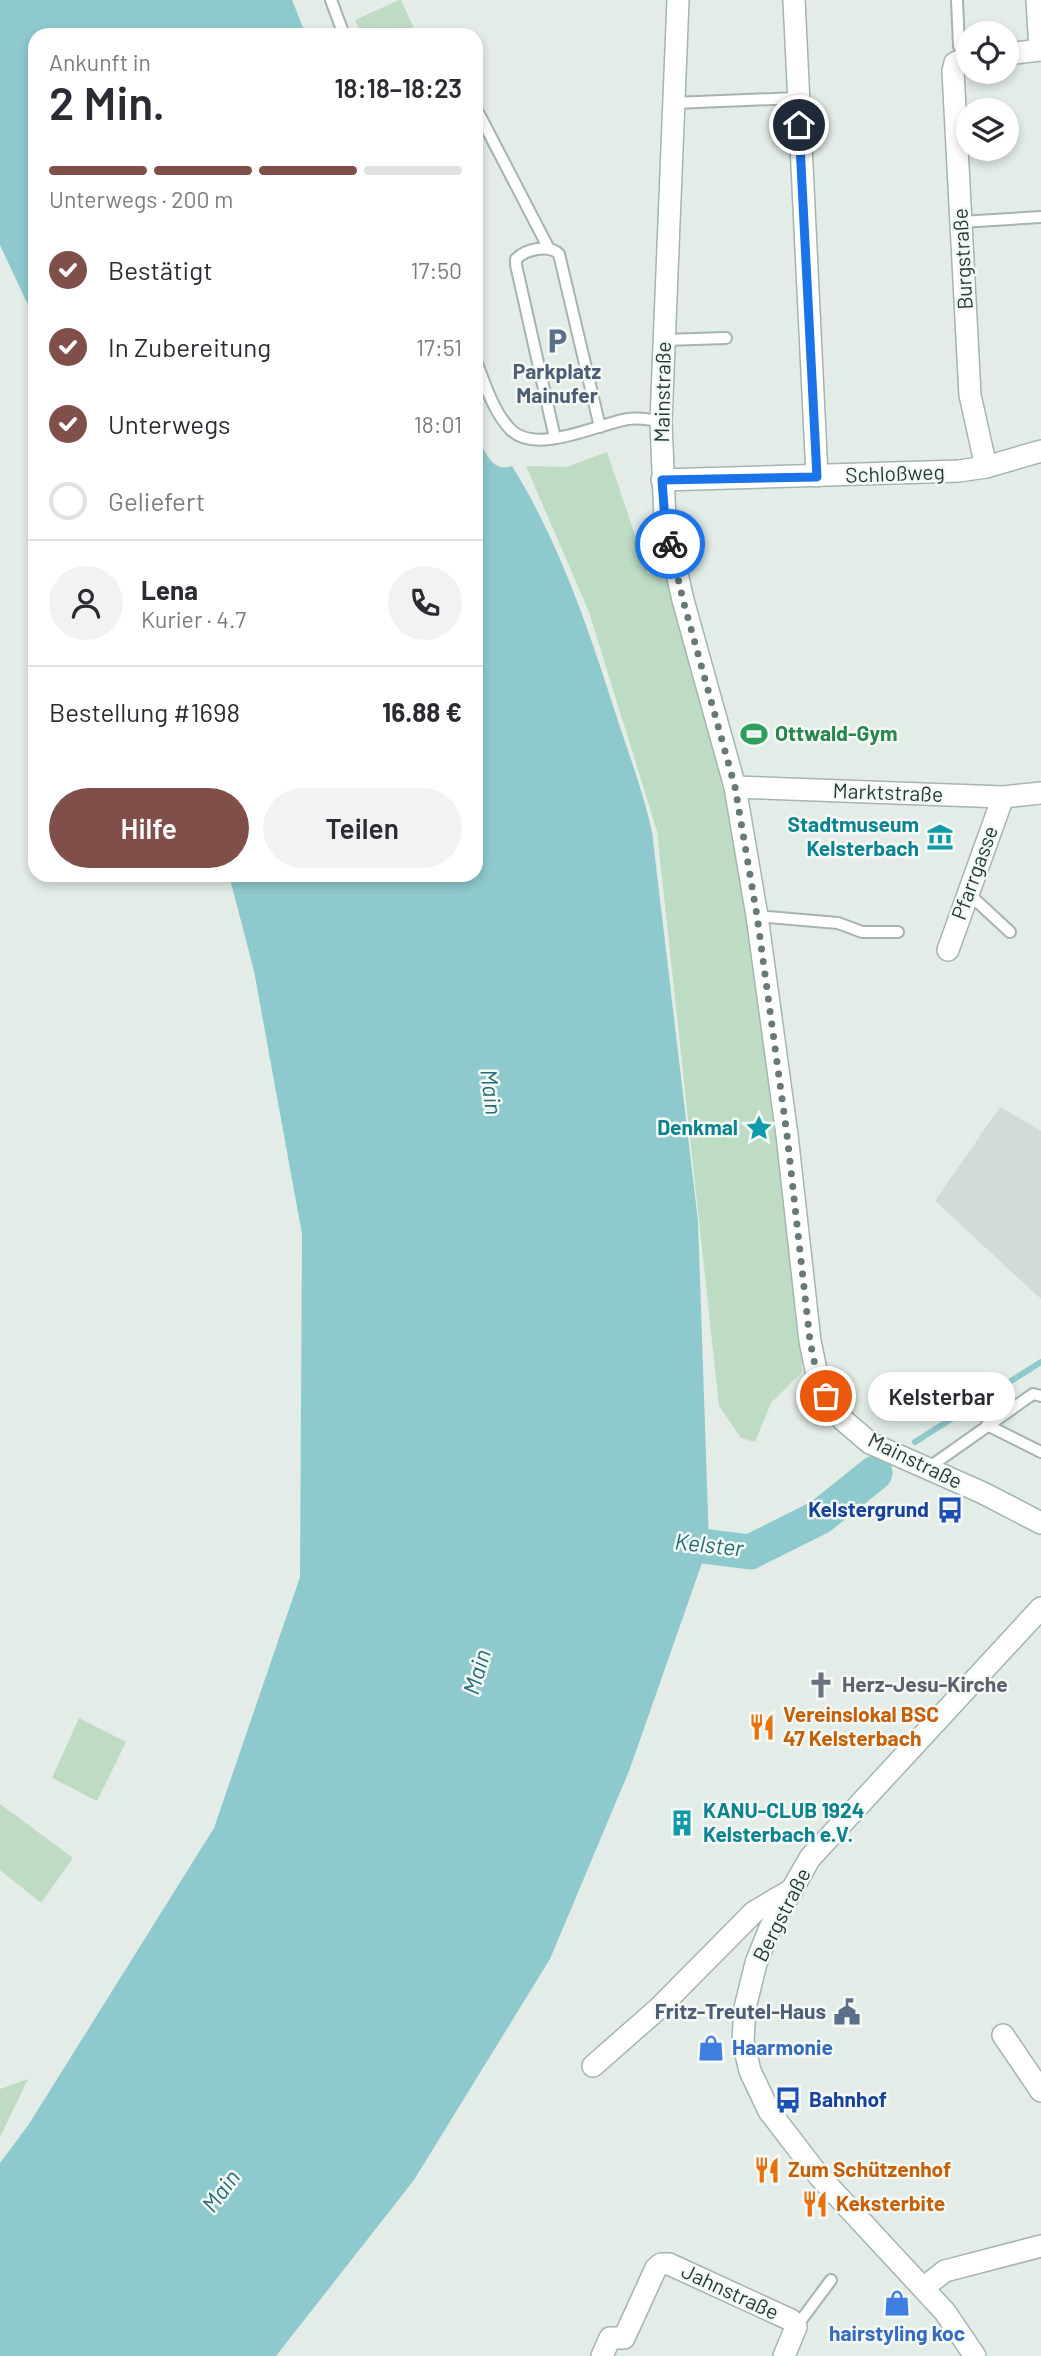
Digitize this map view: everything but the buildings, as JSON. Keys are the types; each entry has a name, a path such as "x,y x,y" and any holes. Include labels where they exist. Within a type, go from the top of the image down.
{"street":[{"name":"Mainstraße","path":"678,0 661,421 665,521 680,587 735,787 757,916 787,1135 810,1341 818,1380 844,1420 870,1443 983,1493 1041,1523"},
{"path":"794,0 817,477"},
{"path":"1019,52 1040,50 1037,0"},
{"name":"Burgstraße","path":"956,62 953,71 970,395 986,467"},
{"name":"Schloßweg","path":"662,480 959,471 986,467 1041,452"},
{"name":"Marktstraße","path":"735,787 1003,797 1041,793"},
{"name":"Pfarrgasse","path":"948,950 1003,797"},
{"name":"Bergstraße","path":"975,2356 945,2312 819,2176 769,2111 750,2071 744,2041 749,1989 770,1928 810,1858 1041,1608"},
{"path":"593,2066 659,2008 754,1912 793,1889"},
{"path":"1003,2035 1041,2091"},
{"path":"923,2288 945,2271 1041,2246"},
{"name":"Jahnstraße","path":"602,2356 610,2338 624,2338 656,2268 661,2264 669,2264 791,2320 796,2327 785,2356"}],"lane":[{"path":"331,0 341,28"},
{"path":"957,0 958,21"},
{"path":"673,103 798,98"},
{"path":"483,122 548,247"},
{"path":"961,222 1041,217"},
{"path":"555,438 516,265 516,259 521,254 548,247 559,254 600,426"},
{"path":"664,340 726,338"},
{"path":"483,378 497,411 511,430 524,439 540,441 631,418 661,421"},
{"path":"968,893 1010,932"},
{"path":"757,916 838,923 862,932 898,932"},
{"path":"928,1468 1032,1394 1041,1395"},
{"path":"987,1425 1041,1452"},
{"path":"796,2327 831,2280"}],"shaded area":[{"path":"1000,1107 1041,1131 1041,1299 935,1201"}],"green space":[{"path":"401,0 414,28 359,28 355,20"},
{"path":"607,452 648,574 670,573 755,920 799,1265 802,1372 771,1403 755,1442 741,1438 719,1406 657,831 589,612 526,466 566,467"},
{"path":"79,1718 126,1742 97,1801 52,1778"},
{"path":"0,1804 73,1858 41,1903 0,1870"},
{"path":"28,2079 0,2137 0,2089"}],"water":[{"path":"0,0 292,0 303,28 28,28 28,305 0,245"},
{"name":"Main","path":"483,448 493,463 512,466 530,496 560,559 597,658 652,832 698,1221 709,1543 629,1771 550,1959 414,2180 276,2356 0,2356 0,2163 29,2124 214,1828 300,1577 302,1234 254,971 231,882 483,882"}],"waterway":[{"name":"Kelster","path":"915,1442 1041,1362"},
{"name":"Kelster","path":"662,1541 750,1552 820,1517 875,1473"}],"way so far":[{"path":"670,544 735,787 757,916 787,1135 810,1341 818,1380 826,1396"}],"place":[{"name":"Parkplatz Mainufer","path":"557,341"},
{"name":"Ottwald-Gym","path":"754,734"},
{"name":"Stadtmuseum Kelsterbach","path":"940,837"},
{"name":"Denkmal","path":"759,1128"},
{"name":"Kelsterbar","path":"826,1396"},
{"name":"Kelstergrund","path":"950,1510"},
{"name":"Herz-Jesu-Kirche","path":"821,1685"},
{"name":"Vereinslokal BSC 47 Kelsterbach","path":"762,1727"},
{"name":"KANU-CLUB 1924 Kelsterbach e.V.","path":"682,1823"},
{"name":"Fritz-Treutel-Haus","path":"847,2012"},
{"name":"Haarmonie","path":"711,2048"},
{"name":"Bahnhof","path":"788,2100"},
{"name":"Zum Schützenhof","path":"767,2170"},
{"name":"Keksterbite","path":"815,2204"},
{"name":"hairstyling koc","path":"897,2303"}],"route":[{"path":"670,544 665,521 662,480 817,477 799,125"}]}
